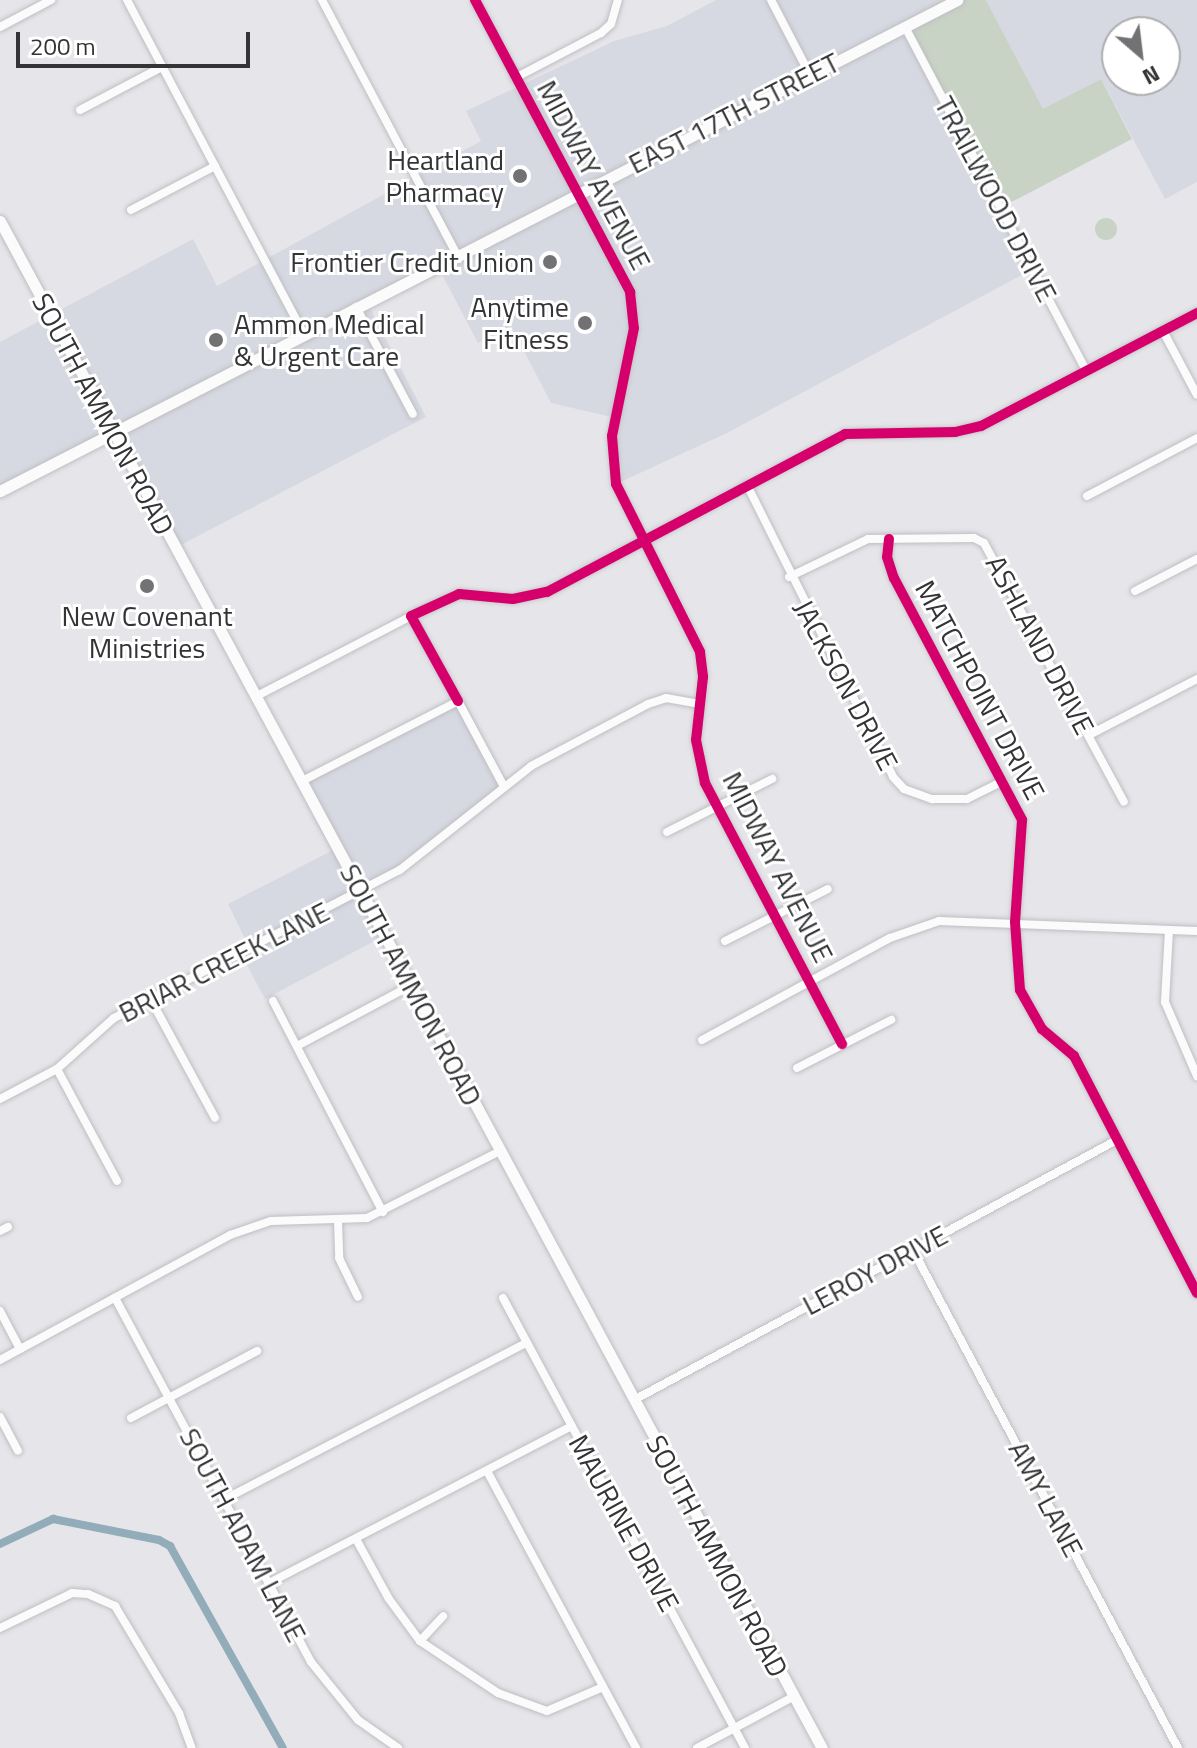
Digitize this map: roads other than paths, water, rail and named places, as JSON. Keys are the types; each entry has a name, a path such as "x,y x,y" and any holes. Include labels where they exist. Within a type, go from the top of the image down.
{"main road":[{"name":"EAST 17TH STREET","path":"0,491 957,0"},
{"name":"SOUTH AMMON ROAD","path":"0,221 5,244 114,435 302,781 822,1748"}],"street":[{"path":"0,27 51,0"},
{"path":"127,0 304,334"},
{"path":"322,0 457,255"},
{"name":"MIDWAY AVENUE","path":"475,0 625,278 634,312 633,346 612,461 619,493 700,652 699,761 717,807 842,1044"},
{"path":"515,78 601,33 611,24 618,0"},
{"path":"771,0 810,75"},
{"name":"TRAILWOOD DRIVE","path":"905,27 1086,371"},
{"path":"80,110 162,67"},
{"path":"131,210 215,166"},
{"path":"356,307 413,414"},
{"path":"255,697 459,594 530,598 845,434 968,430 1197,313"},
{"path":"1163,331 1197,395"},
{"path":"1087,496 1197,438"},
{"name":"JACKSON DRIVE","path":"747,485 789,577 904,789 932,799 967,799 1003,781"},
{"name":"ASHLAND DRIVE","path":"789,577 857,543 889,539 974,538 984,543 1124,802"},
{"name":"MATCHPOINT DRIVE","path":"889,539 887,557 894,578 1003,781 1023,831 1015,922 1016,976 1026,1004 1042,1029 1074,1056 1115,1141 1197,1293"},
{"path":"1135,591 1197,559"},
{"path":"411,616 503,785"},
{"path":"1089,735 1197,679"},
{"name":"BRIAR CREEK LANE","path":"0,1099 57,1069 98,1028 361,892 437,843 503,785 648,704 678,698 700,704"},
{"path":"302,781 458,701"},
{"path":"667,832 772,779"},
{"path":"725,941 828,889"},
{"path":"702,1040 913,929 959,920 1197,931"},
{"path":"1169,930 1165,1002 1197,1076"},
{"path":"297,1046 410,986"},
{"path":"151,1000 215,1118"},
{"path":"273,1001 383,1212"},
{"path":"797,1068 891,1020"},
{"path":"57,1069 117,1181"},
{"name":"LEROY DRIVE","path":"634,1400 1115,1141"},
{"path":"0,1360 257,1225 338,1221 383,1212 500,1151"},
{"path":"338,1221 339,1258 358,1297"},
{"name":"AMY LANE","path":"913,1250 1178,1748"},
{"name":"SOUTH ADAM LANE","path":"115,1298 330,1690 358,1720 398,1748"},
{"name":"MAURINE DRIVE","path":"503,1298 745,1748"},
{"path":"0,1311 20,1349"},
{"path":"225,1499 526,1343"},
{"path":"131,1418 257,1351"},
{"path":"0,1417 18,1451"},
{"path":"269,1583 572,1426"},
{"path":"487,1471 636,1748"},
{"path":"356,1539 389,1599 420,1641 498,1693 534,1709 560,1709 603,1687"},
{"path":"0,1628 72,1593 115,1606 179,1713 192,1748"},
{"path":"420,1641 443,1616"},
{"path":"697,1748 793,1697"}],"waterway":[{"path":"0,1544 53,1519 159,1540 170,1546 283,1748"}],"place":[{"name":"Heartland Pharmacy","path":"520,176"},
{"name":"Frontier Credit Union","path":"550,262"},
{"name":"Anytime Fitness","path":"585,323"},
{"name":"Ammon Medical & Urgent Care","path":"216,340"},
{"name":"New Covenant Ministries","path":"147,586"}]}
